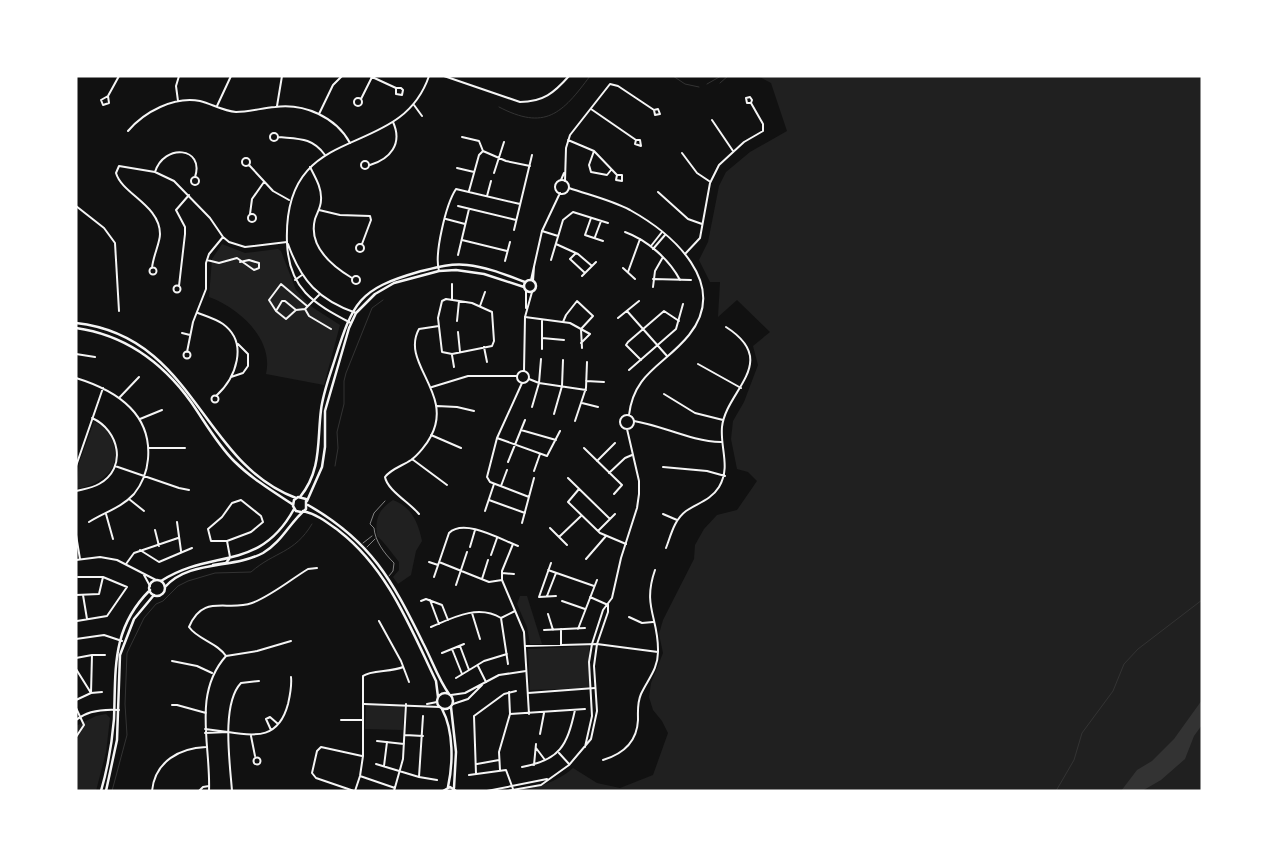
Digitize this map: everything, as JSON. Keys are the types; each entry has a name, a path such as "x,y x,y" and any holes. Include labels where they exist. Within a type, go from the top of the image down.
{"main road":[{"path":"76,323 110,331 127,339 164,364 179,379 238,457 269,484 296,498 300,497 311,479 317,464 322,404 347,320 351,312 365,297 383,284 438,267 457,264 481,267 525,282 532,280 536,286 532,292 526,291 524,287 525,282"},
{"path":"205,567 237,563 263,553 285,534 302,512 322,467 325,447 325,411 352,323 356,314 375,294 386,287 439,272 468,270 524,287"},
{"path":"76,328 116,338 148,356 178,385 233,460 251,477 292,504 294,509 316,516 347,537 383,576 436,682 437,702 448,726 451,750 448,787 443,791"},
{"path":"300,497 362,544 389,576 450,695 456,752 455,790 448,787"},
{"path":"292,504 296,498"},
{"path":"100,791 111,750 115,662 119,640 130,614 156,580 161,581 196,564 229,559 249,553 266,544 281,530 294,509"},
{"path":"154,595 161,595 165,587 179,576 226,562 229,559"},
{"path":"161,581 165,587"},
{"path":"150,588 154,595"},
{"path":"106,791 115,755 119,710 119,668 124,642 134,619 154,595"},
{"path":"438,697 442,694 450,695"},
{"path":"441,708 452,706"}],"street":[{"path":"108,96 119,76"},
{"path":"178,101 176,86 179,76"},
{"path":"217,106 232,76"},
{"path":"277,106 282,76"},
{"path":"319,114 333,85 342,76"},
{"path":"352,323 313,300 295,280 287,253 286,229 290,200 310,167 325,155 392,122 414,105 428,76"},
{"path":"444,76 520,102 547,98 557,90 568,76"},
{"path":"563,76 566,79"},
{"path":"360,99 371,77 396,88"},
{"path":"654,110 614,84 608,86 574,128 568,140 565,181 569,188 628,209 665,234 685,254 700,276 703,294 700,313 689,335 649,370 641,381 630,404 629,415 634,421 659,426 696,440 722,442"},
{"path":"128,131 136,121 148,114 178,101 192,100 239,112 277,106 306,110 319,114 333,122 344,132 350,143"},
{"path":"685,254 700,238 710,181 719,165 733,151 763,131 763,124 751,103"},
{"path":"414,105 422,116"},
{"path":"590,109 636,140"},
{"path":"712,120 733,151"},
{"path":"370,165 384,159 393,150 397,135 392,122"},
{"path":"278,137 302,138 310,141 325,155"},
{"path":"462,137 480,141 483,151 499,158 530,166"},
{"path":"568,140 594,152 617,175"},
{"path":"494,173 504,142"},
{"path":"469,191 479,155 483,151"},
{"path":"155,172 161,160 168,154 181,152 194,159 196,164 195,177"},
{"path":"594,152 589,165 591,172 607,175 612,170"},
{"path":"682,153 697,174 710,181"},
{"path":"514,230 532,155"},
{"path":"249,165 264,182 290,200"},
{"path":"152,268 153,255 160,236 158,227 142,200 120,183 116,169 119,166 155,172 174,181 210,218 223,237 229,242 245,247 287,242"},
{"path":"310,167 320,189 319,210 315,219 314,232 318,245 332,265 352,278"},
{"path":"458,168 474,172"},
{"path":"560,194 555,187 561,180 565,170"},
{"path":"561,180 565,181"},
{"path":"487,196 491,181"},
{"path":"250,214 252,199 264,182"},
{"path":"532,280 542,231 560,194 565,193 569,188"},
{"path":"439,272 441,231 456,190 469,191 520,204"},
{"path":"658,192 688,219 702,225"},
{"path":"179,286 185,227 176,210 189,195"},
{"path":"76,206 104,228 115,243 119,311"},
{"path":"458,206 516,220"},
{"path":"458,255 469,209"},
{"path":"319,210 340,215 370,216 371,220 362,244"},
{"path":"551,260 563,220 573,212 608,223"},
{"path":"591,218 585,235 603,241"},
{"path":"446,219 465,224"},
{"path":"594,238 601,221"},
{"path":"542,231 558,236"},
{"path":"625,232 640,239 652,248 663,258 680,280"},
{"path":"652,248 662,232"},
{"path":"652,248 665,234"},
{"path":"187,352 190,335 206,289 207,260 209,254 223,237"},
{"path":"628,272 640,239"},
{"path":"462,240 507,251"},
{"path":"287,242 302,275 319,296 356,314"},
{"path":"505,261 510,242"},
{"path":"555,244 575,253 592,266"},
{"path":"575,253 570,259 584,274 596,262"},
{"path":"207,260 219,264 237,258 240,262 254,270 258,268 259,264 249,260 240,262"},
{"path":"653,288 658,263 663,258"},
{"path":"623,268 635,279"},
{"path":"295,280 302,275"},
{"path":"654,279 691,280"},
{"path":"319,296 306,308 296,310 286,319 268,302 281,284 306,308 309,316 331,329"},
{"path":"452,284 452,299"},
{"path":"526,291 526,311"},
{"path":"480,306 485,292"},
{"path":"529,379 528,374 524,371 525,317 532,292"},
{"path":"452,299 480,306 492,312 494,317 494,341 492,346 452,354 442,352 439,326 440,304 444,300 452,299"},
{"path":"457,321 459,300"},
{"path":"276,311 282,301 286,301 296,310"},
{"path":"563,322 577,301 594,316 581,329 582,348"},
{"path":"618,318 639,301"},
{"path":"629,370 676,329 683,304"},
{"path":"627,311 667,356"},
{"path":"641,360 626,345 664,311 679,321"},
{"path":"198,313 224,325 237,344 248,354 248,366 243,373 231,377"},
{"path":"525,317 570,323 590,334 581,344"},
{"path":"542,320 542,349"},
{"path":"419,514 410,502 392,489 385,479 388,473 412,459 431,435 437,406 432,387 418,361 416,334 419,329 439,326"},
{"path":"666,548 678,520 684,512 708,499 718,488 725,476 726,463 722,442 724,420 749,369 749,356 746,347 726,328"},
{"path":"458,332 460,352"},
{"path":"182,334 190,335"},
{"path":"542,338 564,340"},
{"path":"216,396 231,377 237,362 237,344"},
{"path":"484,348 487,362"},
{"path":"76,354 95,357"},
{"path":"452,354 454,367"},
{"path":"532,407 539,383 540,359"},
{"path":"554,414 562,386 564,360"},
{"path":"575,421 586,390 587,362"},
{"path":"698,364 741,388"},
{"path":"432,387 468,376 517,376 524,371"},
{"path":"517,376 522,383"},
{"path":"119,398 138,377"},
{"path":"76,378 103,388 119,398 140,419 149,448 144,477 129,499 106,514 89,522"},
{"path":"529,379 539,383 586,390"},
{"path":"529,379 522,383 497,438 487,477 494,484 529,497"},
{"path":"586,381 604,382"},
{"path":"76,466 103,388"},
{"path":"664,394 696,413 724,420"},
{"path":"582,403 598,407"},
{"path":"437,406 456,406 474,411"},
{"path":"140,419 162,410"},
{"path":"507,791 541,784 570,765 591,739 596,724 594,666 597,644 633,525 639,494 639,481 627,428 620,421 624,416 629,415"},
{"path":"76,491 98,485 109,476 115,466 118,450 114,437 105,426 92,418"},
{"path":"508,462 525,420"},
{"path":"627,428 632,427 634,421"},
{"path":"520,430 556,440"},
{"path":"497,438 547,456 560,431"},
{"path":"431,435 461,448"},
{"path":"597,461 615,442"},
{"path":"149,448 186,448"},
{"path":"584,448 622,486 614,494"},
{"path":"76,454 80,455"},
{"path":"534,471 540,454"},
{"path":"609,473 625,458 632,455"},
{"path":"412,459 447,485"},
{"path":"115,466 144,477 190,490"},
{"path":"663,467 707,471 725,476"},
{"path":"501,486 507,470"},
{"path":"522,523 534,478"},
{"path":"568,478 610,519"},
{"path":"486,511 494,484"},
{"path":"579,489 568,502 598,531 626,544"},
{"path":"129,499 144,511"},
{"path":"241,500 261,516 263,522 251,532 227,540 211,541 208,529 222,517 232,502 241,500"},
{"path":"489,500 525,513"},
{"path":"106,514 114,540"},
{"path":"598,531 615,514"},
{"path":"663,514 678,520"},
{"path":"560,537 582,515"},
{"path":"177,522 181,551"},
{"path":"434,577 449,533 454,528 466,526 518,546"},
{"path":"550,528 567,545"},
{"path":"155,530 159,546"},
{"path":"470,547 475,530"},
{"path":"76,535 78,560 100,557 126,564 156,580"},
{"path":"586,559 606,536"},
{"path":"126,564 134,553 140,550 159,546 178,538"},
{"path":"491,555 497,538"},
{"path":"227,540 229,559"},
{"path":"513,544 502,573 502,580 524,632 529,714"},
{"path":"140,550 159,562 181,551 192,548"},
{"path":"456,585 467,552"},
{"path":"482,580 488,560"},
{"path":"429,562 438,566"},
{"path":"439,562 461,569 482,580 490,582 502,580"},
{"path":"551,563 539,597 556,596"},
{"path":"226,656 214,643 198,635 189,627 199,612 215,604 251,603 308,569 317,568"},
{"path":"548,570 594,586"},
{"path":"603,760 622,752 636,735 638,704 657,664 658,652 649,600 650,584 655,570"},
{"path":"142,573 150,588"},
{"path":"502,573 514,574"},
{"path":"548,596 556,573"},
{"path":"76,595 99,594 104,577"},
{"path":"77,622 107,616 126,587 104,577 78,578"},
{"path":"578,628 597,580"},
{"path":"83,594 87,619"},
{"path":"590,597 608,605"},
{"path":"421,601 429,600 442,604 448,620"},
{"path":"429,600 439,624"},
{"path":"562,601 585,609"},
{"path":"585,747 592,716 592,688 589,662 592,644 603,610 608,605"},
{"path":"501,618 515,611"},
{"path":"431,627 472,613 494,614 501,618"},
{"path":"472,613 480,639"},
{"path":"548,614 552,630"},
{"path":"501,618 508,664"},
{"path":"629,618 642,623 654,622"},
{"path":"379,621 409,682"},
{"path":"544,630 584,628"},
{"path":"561,646 562,629"},
{"path":"76,639 104,635 124,642"},
{"path":"209,791 205,731 213,673 226,656 257,651 291,641"},
{"path":"442,653 464,644"},
{"path":"526,646 597,644 658,652"},
{"path":"460,646 469,670"},
{"path":"452,649 462,674"},
{"path":"456,678 484,662 507,654"},
{"path":"91,693 92,655"},
{"path":"76,658 105,655"},
{"path":"172,661 197,666 213,673"},
{"path":"478,666 485,683"},
{"path":"363,756 321,747 318,751 312,773 313,777 355,791 360,776 363,756 363,678 365,674 388,672 403,667"},
{"path":"76,669 91,693"},
{"path":"450,695 465,693 499,676 526,670"},
{"path":"205,731 251,736 262,735 271,730 278,724 286,711 292,688 291,677"},
{"path":"232,791 228,732 232,701 238,687 242,683 259,681"},
{"path":"452,706 468,699 485,683"},
{"path":"528,694 596,688"},
{"path":"476,774 474,716 509,692 516,691"},
{"path":"76,700 91,693 102,692"},
{"path":"500,770 499,760 503,732 510,714 509,692"},
{"path":"424,705 437,702"},
{"path":"172,705 177,704 206,713"},
{"path":"364,704 406,704 441,708"},
{"path":"360,776 395,789 405,744 406,704"},
{"path":"76,708 84,725 76,737"},
{"path":"510,714 584,709"},
{"path":"76,720 81,716 97,711 119,710"},
{"path":"522,767 534,765 559,753 570,732 576,710"},
{"path":"540,734 544,712"},
{"path":"419,777 423,716"},
{"path":"271,730 266,719 270,718 278,724"},
{"path":"341,720 364,720"},
{"path":"405,735 422,736"},
{"path":"251,736 256,757"},
{"path":"377,741 405,744"},
{"path":"384,766 387,742"},
{"path":"534,765 536,744"},
{"path":"152,791 157,773 170,758 185,750 206,747"},
{"path":"536,748 544,760"},
{"path":"559,753 570,765"},
{"path":"476,764 499,760"},
{"path":"376,764 419,777 437,780"},
{"path":"469,775 500,770 507,771 513,790"},
{"path":"488,791 547,779"},
{"path":"198,791 202,787 209,786"}],"lane":[{"path":"362,544 373,535 374,528 370,524 371,519 385,501"},
{"path":"373,535 383,552 394,563 389,576"},
{"path":"366,549 376,538"}],"shaded area":[{"path":"758,76 1202,77 1202,791 516,791 546,784 573,768 597,783 620,788 653,775 668,733 662,721 653,710 649,697 651,683 663,653 659,634 663,620 694,559 695,545 704,529 717,515 737,510 757,481 748,472 737,469 731,439 733,421 744,402 758,365 753,346 770,332 737,300 718,317 720,282 710,282 699,260 708,242 719,186 726,172 750,152 787,131 771,83"},
{"path":"222,244 245,253 278,249 281,251 296,290 312,307 340,325 324,385 266,374 267,361 265,349 252,326 232,309 209,297 212,259"},
{"path":"94,422 106,430 110,436 115,451 115,458 107,475 86,487 76,489 79,463"},
{"path":"393,500 405,507 413,516 422,541 416,551 411,575 398,584 393,577 399,570 399,562 377,536 376,530 377,520 381,511"},
{"path":"520,596 527,596 542,644 530,644 527,627 517,604"},
{"path":"589,646 590,688 530,690 528,649"},
{"path":"1202,700 1202,725 1194,736 1185,759 1161,780 1142,791 1121,791 1137,770 1152,761 1174,739"},
{"path":"366,705 404,706 403,730 365,729"},
{"path":"106,714 110,718 106,752 96,791 76,791 76,726 96,716"}],"waterway":[{"path":"499,107 529,118 541,118 551,115 561,109 590,76"},
{"path":"673,76 685,84 699,87"},
{"path":"707,84 721,76"},
{"path":"720,83 728,76"},
{"path":"335,466 338,448 337,432 344,404 346,373 372,308 383,300"},
{"path":"112,791 127,735 125,704 127,653 144,618 156,604 163,601 178,586 188,581 215,573 251,572 291,547 305,534 312,524"},
{"path":"1056,791 1074,760 1082,733 1113,691 1124,664 1138,649 1202,600"}]}
